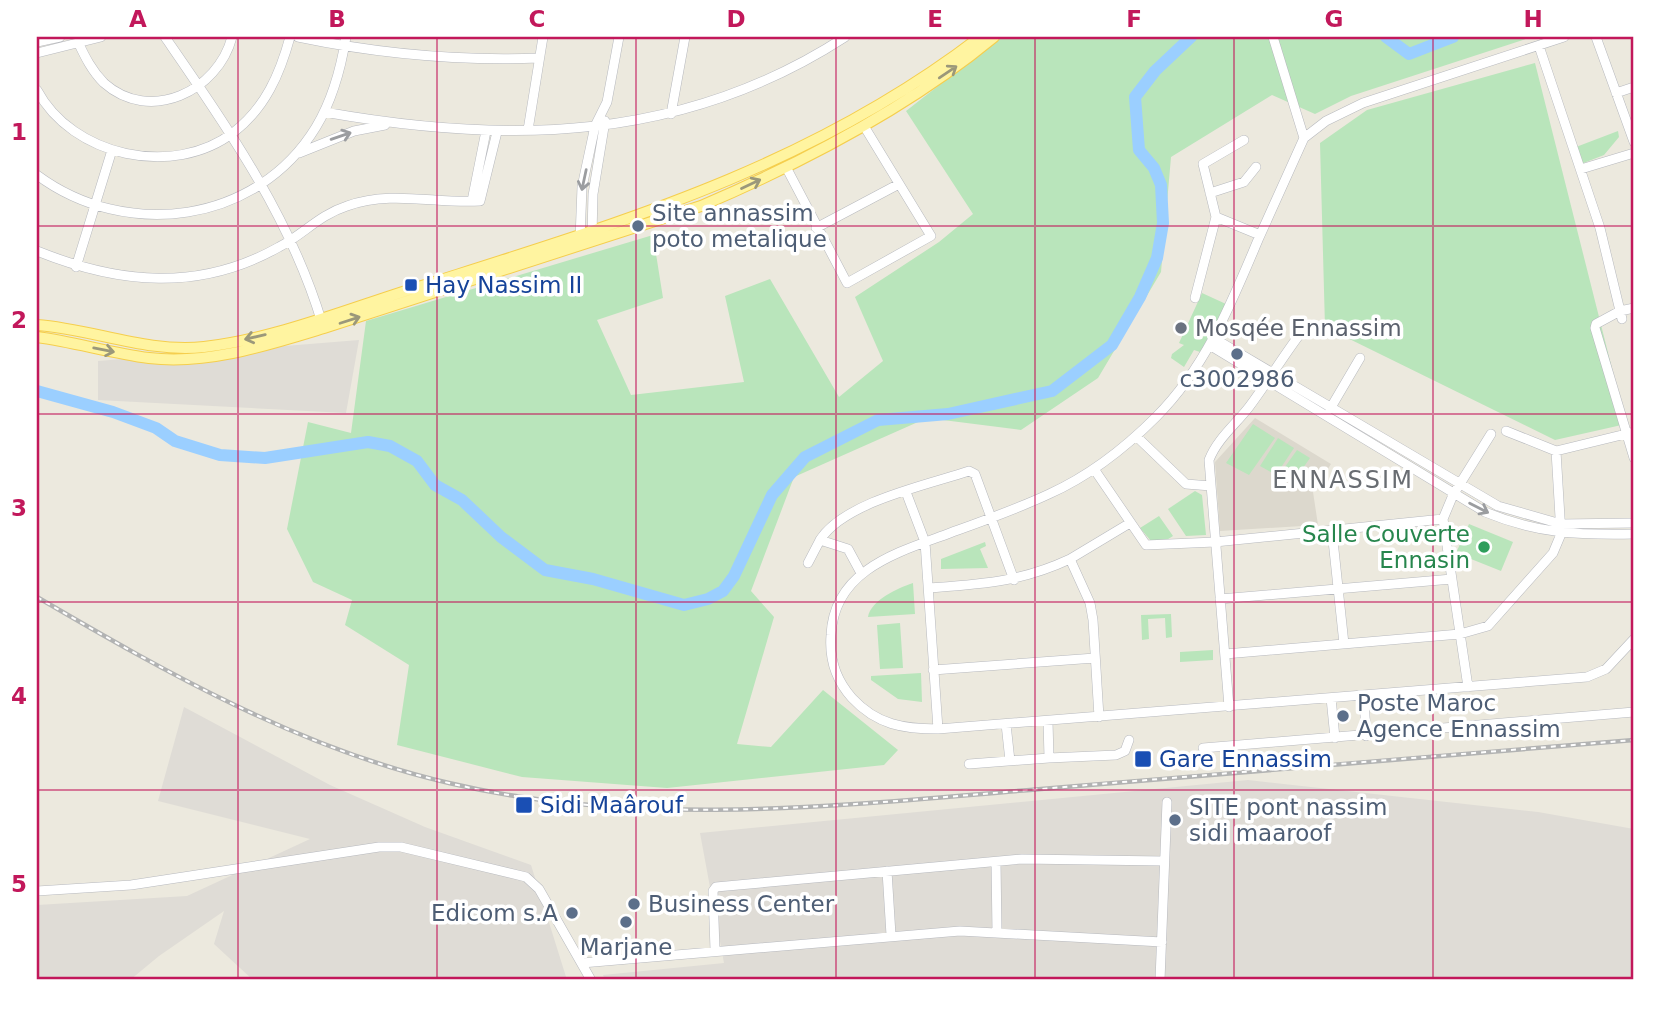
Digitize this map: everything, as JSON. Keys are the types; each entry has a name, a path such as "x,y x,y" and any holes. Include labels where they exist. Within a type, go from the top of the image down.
{"main road":[{"path":"37,337 150,358 195,359 262,346 322,323 581,241 734,180 799,150 913,83 979,37"},
{"path":"592,237 701,206 786,167 864,126 957,66 994,37"},
{"path":"37,325 170,349 238,341 322,323"}],"street":[{"path":"37,42 60,37"},
{"path":"37,53 101,37"},
{"path":"165,37 263,183 290,241 322,323"},
{"path":"78,42 105,84 133,99 168,100 200,87 220,64 232,37"},
{"path":"37,90 65,125 88,140 112,150 146,157 175,155 205,147 232,134 265,98 283,63 290,37"},
{"path":"298,37 345,42 440,59 539,58"},
{"path":"528,130 543,37"},
{"path":"581,241 581,196 595,126 603,113 619,37"},
{"path":"671,114 685,37"},
{"path":"324,112 390,124 497,132 595,126 671,114 741,93 780,75 845,37"},
{"path":"1273,37 1304,138"},
{"path":"1564,37 1363,103 1326,121 1304,138 1213,342 1171,401 1136,436 1094,469 1048,495 887,557 861,573 842,597 831,631 832,664 838,678 860,707 876,719 909,729 938,729 1364,696 1597,674 1614,663 1634,639"},
{"path":"1597,37 1634,142"},
{"path":"37,175 61,191 95,206 138,215 181,215 224,204 263,183 295,155 324,112 337,80 345,42"},
{"path":"1539,46 1607,253 1621,315"},
{"path":"1616,93 1634,87"},
{"path":"592,237 593,194 606,124 603,113"},
{"path":"295,155 354,131 390,124"},
{"path":"786,167 847,283 931,236 864,126"},
{"path":"472,201 486,131"},
{"path":"37,251 76,267 129,278 182,277 242,264 290,241 306,226 325,215 370,200 408,197 481,200 497,132"},
{"path":"1195,298 1216,217 1203,164 1244,140"},
{"path":"76,267 112,150"},
{"path":"1581,169 1634,153"},
{"path":"1210,192 1231,183 1242,183 1256,167"},
{"path":"816,228 900,184"},
{"path":"1216,217 1260,235"},
{"path":"1634,308 1596,324 1595,328 1631,433 1634,458"},
{"path":"1621,315 1634,316"},
{"path":"1228,707 1209,460 1300,334"},
{"path":"1213,342 1271,372 1459,486 1498,506 1561,529 1634,523"},
{"path":"1213,342 1266,381 1453,495 1506,520 1561,529 1634,534"},
{"path":"1330,409 1360,358"},
{"path":"1506,430 1556,451 1631,433"},
{"path":"1468,687 1443,519 1453,495 1491,434"},
{"path":"1136,436 1186,484 1210,486"},
{"path":"1225,654 1460,634 1488,626 1553,553 1561,529 1556,451"},
{"path":"1094,469 1142,541 1151,547 1443,519"},
{"path":"808,563 820,540 833,525 855,511 972,472 1013,580"},
{"path":"906,492 925,542 938,729"},
{"path":"929,588 1013,580 1040,573 1070,559 1130,523"},
{"path":"1332,531 1344,644"},
{"path":"820,540 848,549 861,573"},
{"path":"1070,559 1090,603 1099,717"},
{"path":"1220,599 1452,579"},
{"path":"933,670 1095,658"},
{"path":"1364,696 1366,736"},
{"path":"1331,698 1335,738"},
{"path":"1203,748 1634,712"},
{"path":"1048,721 1049,758"},
{"path":"1006,724 1010,761"},
{"path":"970,764 1116,755 1125,751 1129,740"},
{"path":"1160,980 1167,802"},
{"path":"37,891 131,885 379,847 401,847 502,869 526,877 539,889 591,980"},
{"path":"715,950 713,891 716,887 1049,858 1163,861"},
{"path":"996,862 997,932"},
{"path":"887,871 891,934"},
{"path":"582,963 891,934 960,931 1162,942"}],"shaded area":[{"path":"359,340 346,413 98,400 98,361"},
{"path":"1255,418 1331,464 1313,492 1318,525 1220,531 1215,462"},
{"path":"184,707 330,785 425,827 531,865 567,980 253,980 214,944 224,911 159,956 130,980 37,980 37,905 187,896 310,839 158,801"},
{"path":"1248,780 1538,812 1634,829 1634,980 605,980 603,975 724,963 700,833"}],"green space":[{"path":"1001,37 1532,37 1351,96 1315,114 1272,95 1171,157 1161,272 1098,378 1021,430 927,418 794,477 751,591 774,617 737,744 771,747 823,690 898,750 884,765 667,788 522,777 397,745 409,665 345,625 352,600 313,582 287,529 308,422 351,433 366,321 653,235 663,298 597,320 631,395 744,382 725,296 770,279 839,397 883,361 855,297 939,242 973,214 906,111"},
{"path":"1535,63 1626,424 1555,440 1325,327 1320,143 1367,110"},
{"path":"1618,131 1619,137 1604,155 1581,164 1576,147"},
{"path":"1202,293 1226,304 1203,353 1194,350 1184,367 1171,358 1172,354 1184,345 1179,343"},
{"path":"1253,424 1275,438 1249,475 1226,463"},
{"path":"1278,438 1294,448 1276,475 1260,466"},
{"path":"1297,450 1310,458 1296,478 1282,471"},
{"path":"1195,491 1202,495 1206,535 1186,536 1168,509"},
{"path":"1159,516 1173,536 1165,541 1151,541 1140,528"},
{"name":"Salle Couverte Ennasin","path":"1469,524 1513,542 1501,571 1456,553"},
{"path":"985,542 986,546 980,549 988,568 941,569 941,559"},
{"path":"913,583 915,614 868,617 880,600"},
{"path":"1171,614 1172,637 1166,638 1165,618 1148,619 1149,639 1142,640 1141,615"},
{"path":"900,623 903,668 880,669 877,625"},
{"path":"1213,650 1213,660 1180,662 1180,652"},
{"path":"921,673 922,702 898,699 871,680 871,676"}],"waterway":[{"path":"37,391 113,412 156,428 175,441 220,455 265,458 368,442 390,446 417,461 435,485 462,500 501,537 545,570 593,579 684,605 708,599 723,591 734,576 772,495 805,457 878,420 948,414 1052,391 1112,345 1140,297 1157,258 1163,223 1161,185 1154,168 1139,150 1135,97 1155,71 1191,37"},
{"path":"1386,37 1409,54 1453,37"}],"railway":[{"path":"37,597 236,706 340,750 449,783 522,797 596,806 670,809 819,806 1634,740"}],"place":[{"name":"Site annassim poto metalique","path":"638,226"},
{"name":"Hay Nassim II","path":"411,285"},
{"name":"Mosqée Ennassim","path":"1181,328"},
{"name":"c3002986","path":"1237,354"},
{"name":"Salle Couverte Ennasin","path":"1484,547"},
{"name":"Poste Maroc Agence Ennassim","path":"1343,716"},
{"name":"Gare Ennassim","path":"1143,759"},
{"name":"Sidi Maârouf","path":"524,805"},
{"name":"SITE pont nassim sidi maaroof","path":"1175,820"},
{"name":"Business Center","path":"634,904"},
{"name":"Edicom s.A","path":"572,913"},
{"name":"Marjane","path":"626,922"}],"district":[{"name":"ENNASSIM","path":"1343,480"}]}
